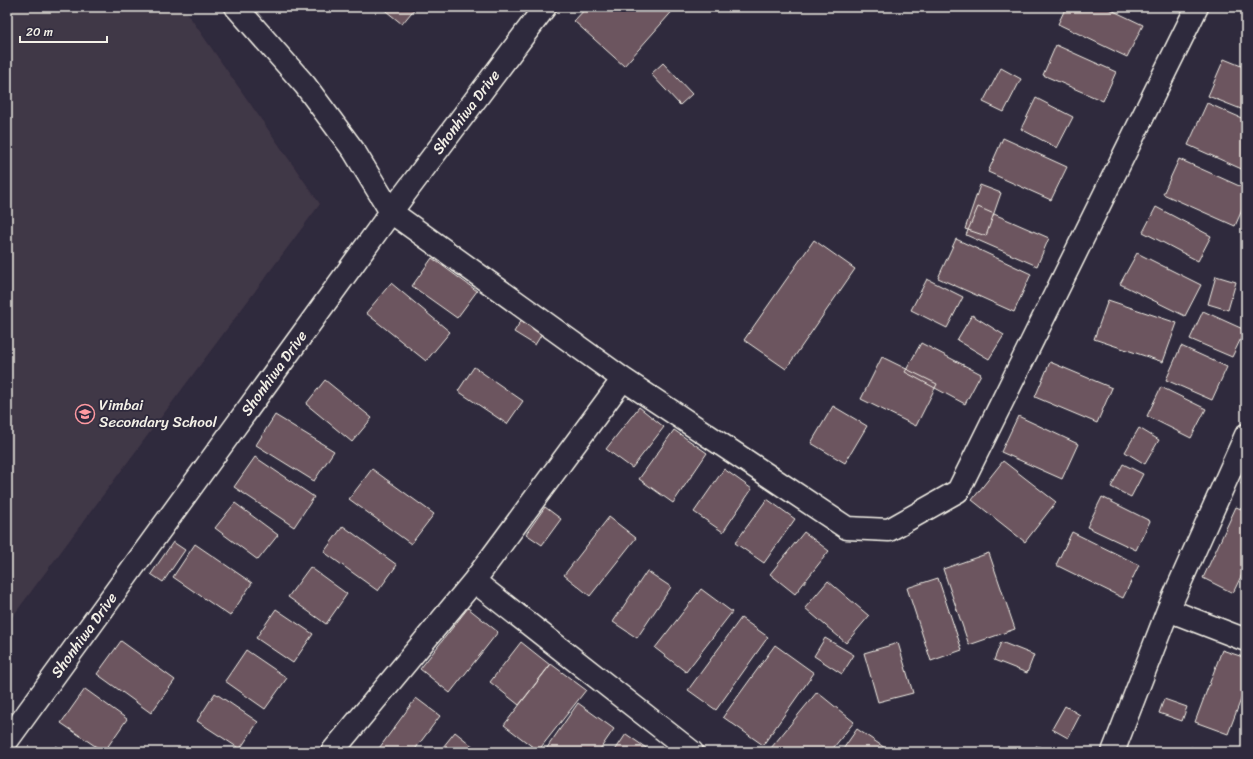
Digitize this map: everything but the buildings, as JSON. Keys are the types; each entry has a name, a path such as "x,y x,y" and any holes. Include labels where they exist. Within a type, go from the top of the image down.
{"street":[{"path":"236,7 305,85 354,151 391,212 624,379 847,528 890,530 958,491 1197,7"},
{"name":"Shonhiwa Drive","path":"7,741 391,212 545,7"},
{"path":"332,752 474,581 624,379"},
{"path":"1113,752 1168,610 1246,435"},
{"path":"474,581 692,752"},
{"path":"1168,610 1246,640"}],"shaded area":[{"name":"Vimbai Secondary School","path":"7,7 178,7 187,13 320,204 7,624"}],"place":[{"name":"Vimbai Secondary School","path":"85,414"}]}
